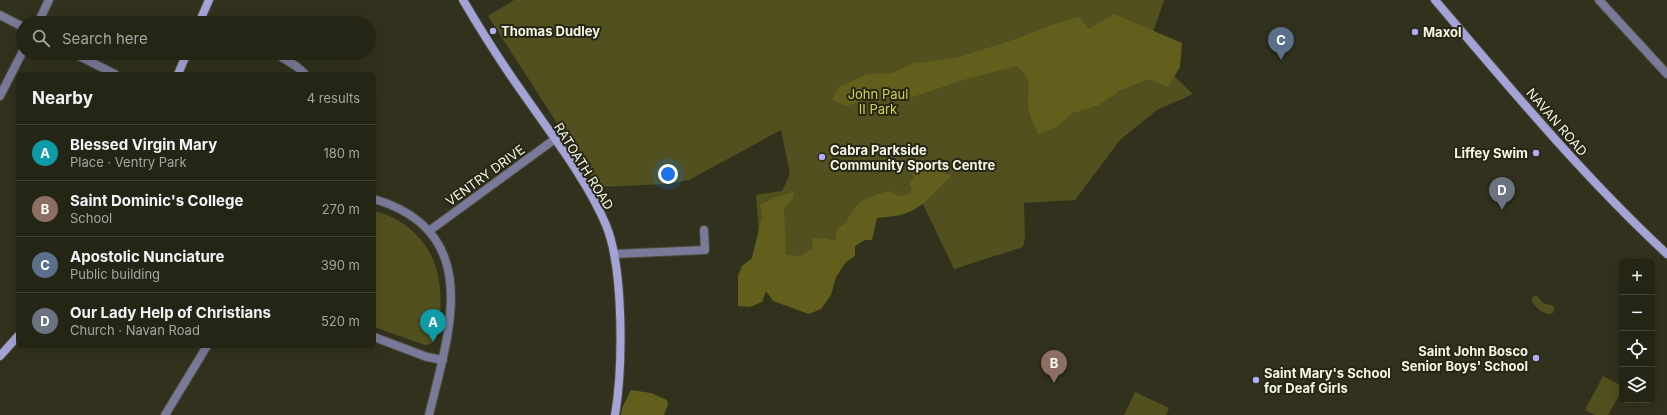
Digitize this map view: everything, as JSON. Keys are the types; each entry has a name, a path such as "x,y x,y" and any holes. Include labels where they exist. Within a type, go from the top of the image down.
{"main road":[{"path":"202,16 209,0"},
{"name":"RATOATH ROAD","path":"463,0 516,84 555,139 606,226 614,254 620,344 620,372 615,415"},
{"name":"NAVAN ROAD","path":"1435,0 1575,162 1620,211 1667,254"},
{"path":"179,72 183,60"},
{"path":"0,356 16,338"}],"street":[{"path":"41,16 49,0"},
{"path":"1599,0 1667,74"},
{"path":"0,15 16,24"},
{"path":"0,96 18,60"},
{"path":"87,60 111,72"},
{"path":"286,60 303,72"},
{"name":"VENTRY DRIVE","path":"429,231 555,139"},
{"path":"376,200 393,204 416,219 429,231 442,251 451,276 450,322 430,415"},
{"path":"614,254 706,250 704,230"},
{"path":"376,338 427,357 442,360"},
{"path":"165,415 206,348"}],"green space":[{"name":"John Paul II Park","path":"514,0 1164,0 1147,50 1193,94 1157,110 1120,140 1075,200 1024,203 1025,237 1023,247 954,269 920,198 877,204 836,263 762,280 756,195 782,191 790,174 781,130 689,180 668,184 598,187 488,16"},
{"path":"376,212 390,216 405,225 417,236 427,247 438,273 441,302 437,335 436,340 425,345 376,328"},
{"path":"1534,296 1537,296 1543,303 1554,306 1553,313 1546,314 1540,310 1531,299"},
{"path":"1603,376 1619,384 1619,395 1608,415 1595,415 1585,410"},
{"path":"1135,392 1169,408 1166,415 1124,415"}],"shaded area":[{"path":"1114,14 1182,43 1180,67 1168,87 1149,79 1121,90 1099,105 1073,113 1056,127 1038,135 1029,111 1028,81 1022,71 1016,66 963,80 907,99 870,99 846,106 832,99 839,87 867,74 892,73 913,63 956,58 1016,39 1051,25 1079,17 1089,29"},
{"path":"914,159 951,176 926,201 912,211 895,216 877,218 872,240 865,240 855,246 855,256 846,262 836,277 831,295 821,309 809,314 773,301 766,291 762,302 750,307 738,306 738,276 742,266 752,258 762,216 760,205 773,198 794,192 793,198 784,209 786,255 802,256 813,248 812,239 823,238 835,241 837,230 845,222 856,206 864,200 874,195 889,191 899,196 908,195 912,189 909,184 914,176 909,165"},
{"path":"631,390 651,393 667,400 668,404 664,415 621,415 622,408"}],"place":[{"name":"Thomas Dudley","path":"493,31"},
{"name":"Maxol","path":"1415,32"},
{"name":"Apostolic Nunciature","path":"1281,60"},
{"name":"Liffey Swim","path":"1536,153"},
{"name":"Cabra Parkside Community Sports Centre","path":"822,157"},
{"name":"Our Lady Help of Christians","path":"1502,210"},
{"name":"Blessed Virgin Mary","path":"433,342"},
{"name":"Saint John Bosco Senior Boys' School","path":"1536,358"},
{"name":"Saint Mary's School for Deaf Girls","path":"1256,380"},
{"name":"Saint Dominic's College","path":"1054,383"}]}
